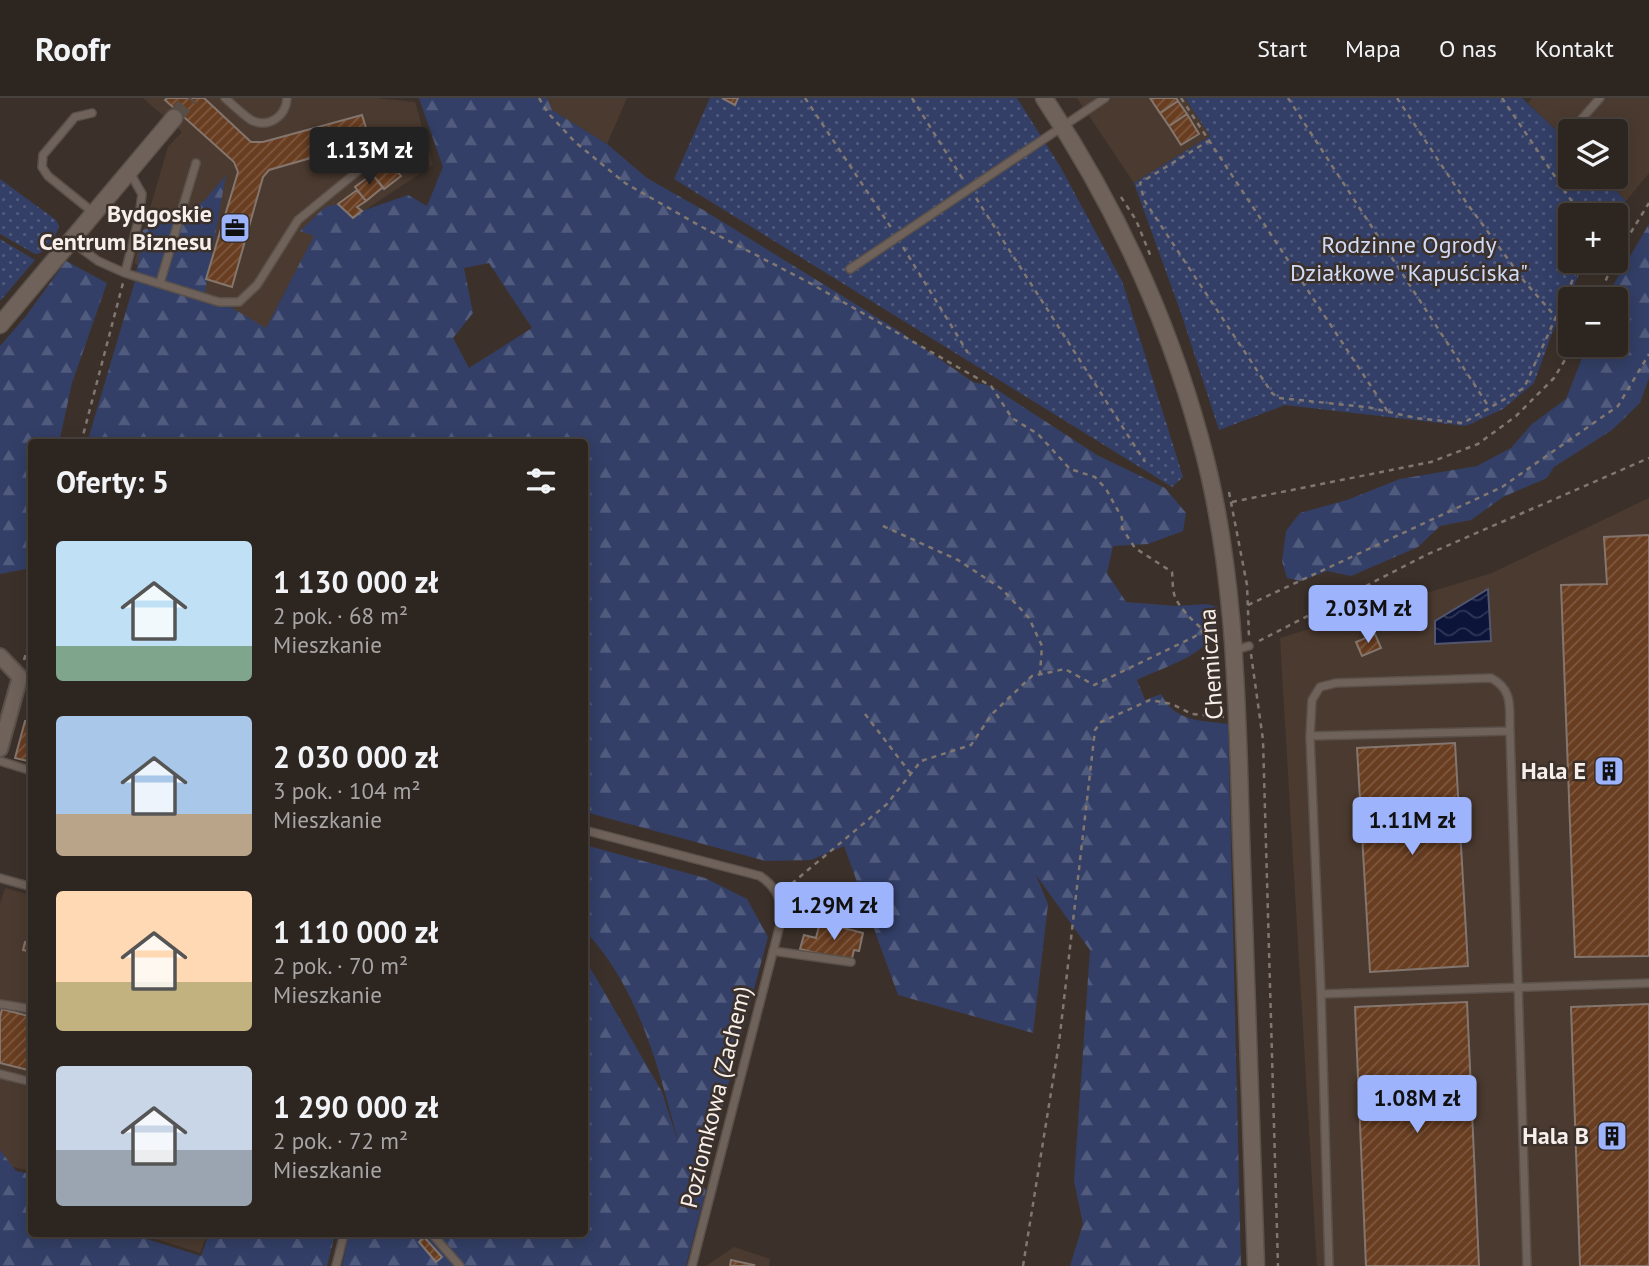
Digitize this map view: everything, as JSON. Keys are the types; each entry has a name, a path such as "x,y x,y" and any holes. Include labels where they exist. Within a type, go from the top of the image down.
{"street":[{"name":"Chemiczna","path":"1044,98 1098,186 1129,244 1157,308 1201,439 1242,648 1237,717 1256,1266"},
{"path":"0,325 174,118"},
{"path":"0,656 26,680 0,749"}],"lane":[{"path":"225,98 251,120 264,124 278,119 286,108 287,98"},
{"path":"850,269 1105,98"},
{"path":"1582,119 1600,98"},
{"path":"92,113 75,117 43,155 42,167 48,176 94,213"},
{"path":"71,241 98,261 125,272 219,302 239,302 257,285 298,220 386,149 414,138"},
{"path":"160,283 196,163"},
{"path":"125,272 139,218 142,194 129,171"},
{"path":"1329,1266 1310,736 1312,699 1320,687 1336,683 1491,678 1502,684 1507,692 1510,731 1527,1266"},
{"path":"1310,736 1510,731"},
{"path":"0,761 28,770"},
{"path":"588,831 760,876 772,885 779,897"},
{"path":"0,878 28,886"},
{"name":"Poziomkowa (Zachem)","path":"692,1266 783,914 779,897"},
{"path":"773,951 851,962"},
{"path":"1321,994 1649,983"},
{"path":"0,1004 28,1008"},
{"path":"0,1074 28,1081"},
{"path":"336,1266 343,1237"},
{"path":"435,1237 460,1266"}],"path":[{"path":"539,98 548,113 575,142 625,183 808,282 991,386 1012,418 1038,434 1070,469 1095,477 1106,489 1122,518 1122,528 1135,548 1172,572 1175,597 1187,615 1205,629 1217,645 1242,648 1426,555 1649,458"},
{"path":"805,98 897,237 968,353"},
{"path":"912,98 1145,462"},
{"path":"1181,98 1388,412"},
{"path":"1289,98 1489,407"},
{"path":"1397,98 1474,212 1538,299 1555,317"},
{"path":"1502,98 1573,203"},
{"path":"1210,140 1140,183 1144,200 1272,393 1278,398 1367,407 1463,423 1524,388 1575,273"},
{"path":"1628,238 1649,203"},
{"path":"82,439 125,272"},
{"path":"1248,605 1502,487 1618,407 1649,354"},
{"path":"1215,503 1336,483 1431,462 1478,444 1526,407 1554,377 1566,357"},
{"path":"883,526 958,560 1002,589 1029,618 1042,646 1040,673"},
{"path":"779,897 790,884 887,804 921,761 971,745 992,714 1032,676 1065,669 1094,685 1194,637 1205,629"},
{"path":"1242,648 1263,740 1279,1266"},
{"path":"1023,1266 1059,1043 1095,730 1101,722 1150,700 1158,700 1192,714 1237,717"},
{"path":"865,714 911,774"}],"shaded area":[{"path":"143,98 376,98 415,102 433,165 335,230 287,288 266,328 251,332 134,263 168,147 182,132"},
{"path":"547,98 627,98 607,144 552,110"},
{"path":"1077,98 1185,98 1210,136 1134,183"},
{"path":"1532,98 1649,98 1649,173 1626,201 1614,189 1628,189 1628,119 1558,119 1558,132 1528,103"},
{"path":"1649,498 1649,1266 1317,1266 1280,638 1492,573"},
{"path":"5,888 28,894 28,1170 0,1164 0,904"},
{"path":"149,1237 206,1237 200,1253"},
{"path":"734,1247 770,1259 769,1266 706,1266"}],"green space":[{"path":"419,98 547,98 552,110 607,144 647,178 899,331 973,382 991,386 1097,455 1165,488 1186,513 1183,531 1148,544 1113,546 1107,573 1126,602 1176,606 1207,604 1217,607 1217,622 1213,635 1204,646 1179,662 1137,680 1145,700 1161,694 1173,710 1181,715 1228,724 1241,1266 1070,1266 1083,1224 1074,1181 1090,950 1036,875 1048,904 1033,1033 898,995 844,846 811,860 766,861 588,813 588,439 88,439 135,281 143,230 165,222 204,201 226,175 205,292 266,328 314,236 300,231 325,207 338,204 353,218 362,211 408,195 427,206 443,167","holes":["489,263 532,328 469,368 453,338 473,313 464,268"]},
{"path":"710,98 1017,98 1061,168 1122,281 1183,477 1172,487 674,179"},
{"name":"Rodzinne Ogrody Działkowe \"Kapuściska\"","path":"1185,98 1522,98 1558,132 1558,189 1614,189 1626,201 1558,203 1558,273 1580,273 1573,287 1558,287 1558,321 1534,383 1503,409 1466,426 1285,405 1219,430 1181,313 1134,183 1210,136"},
{"path":"0,179 56,220 59,226 44,251 35,254 0,234"},
{"path":"1649,224 1649,378 1640,403 1612,430 1554,467 1547,478 1503,497 1471,520 1440,526 1418,547 1351,576 1327,571 1301,581 1287,578 1282,561 1286,531 1300,513 1347,500 1400,479 1477,466 1511,448 1532,424 1566,399 1582,357 1628,357 1628,287 1612,287 1620,273 1628,273 1628,260"},
{"path":"0,239 35,260 0,301"},
{"path":"66,261 107,283 72,383 60,439 28,439 28,569 0,574 0,346 26,316"},
{"path":"588,846 705,878 747,899 768,937 707,1163 698,1175 692,1172 706,1190 686,1266 342,1266 348,1237 588,1237 588,965 662,1092 679,1145 645,1032 634,1004 604,954 588,935"},
{"path":"0,1150 16,1171 28,1173 28,1237 141,1237 201,1256 208,1237 334,1237 327,1266 0,1266"}],"water":[{"path":"1488,589 1491,641 1435,644 1435,621"}],"building":[{"name":"Bydgoskie Centrum Biznesu","path":"204,98 251,142 263,142 362,115 370,141 269,170 263,177 232,287 206,279 238,172 234,162 165,100"},
{"path":"722,98 738,98 735,105"},
{"path":"1150,98 1176,98 1178,101 1160,113"},
{"path":"1178,101 1187,114 1169,126 1160,113"},
{"path":"1187,114 1199,134 1181,145 1169,126"},
{"path":"389,161 401,176 384,189 372,174"},
{"path":"372,174 383,187 366,201 355,187"},
{"path":"357,190 366,201 357,207 362,211 353,218 338,204"},
{"name":"Hala E","path":"1649,535 1649,956 1575,957 1561,585 1607,584 1604,537"},
{"path":"1375,634 1381,648 1362,656 1356,642"},
{"path":"25,721 28,721 28,761 15,758"},
{"path":"1455,743 1468,966 1370,972 1357,748"},
{"path":"820,922 863,933 859,951 854,950 851,962 800,949 804,935 816,938"},
{"path":"25,942 28,943 28,951 23,950"},
{"path":"1467,1002 1479,1266 1366,1266 1355,1007"},
{"name":"Hala B","path":"1649,1004 1649,1266 1580,1266 1571,1007"},
{"path":"2,1009 28,1016 28,1070 0,1063"},
{"path":"424,1237 442,1257 436,1262 419,1242"},
{"path":"731,1260 754,1265 730,1266"}],"tunnel":[{"path":"174,118 191,98"}],"place":[{"name":"Bydgoskie Centrum Biznesu","path":"235,228"},
{"name":"Hala E","path":"1609,771"},
{"name":"Hala B","path":"1612,1136"}]}
